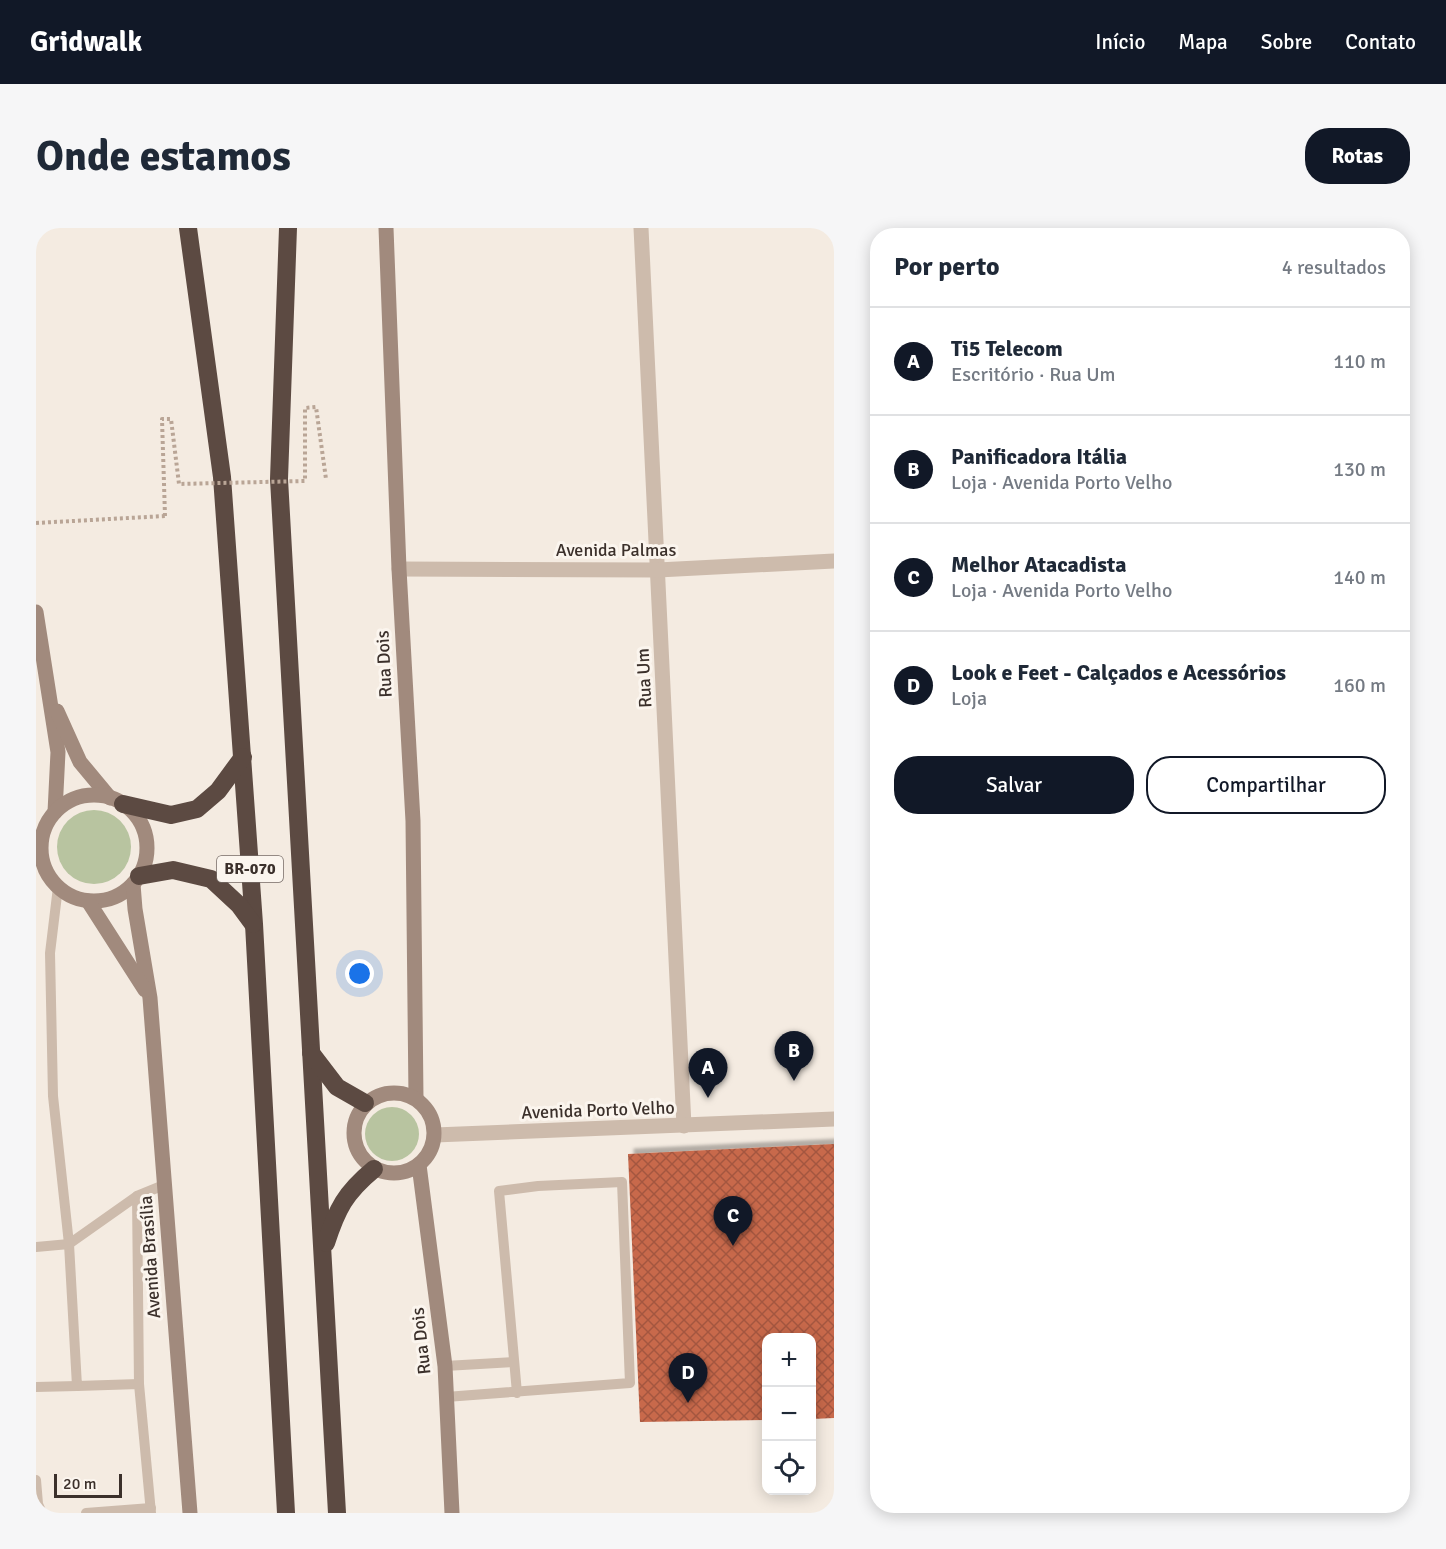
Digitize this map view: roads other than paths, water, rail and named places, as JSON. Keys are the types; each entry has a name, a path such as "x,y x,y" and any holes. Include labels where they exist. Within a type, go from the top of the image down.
{"highway":[{"name":"BR-070","path":"188,228 222,477 254,924 286,1513"},
{"name":"BR-070","path":"288,228 279,479 337,1513"},
{"path":"117,801 171,815 197,809 218,791 243,757"},
{"path":"136,880 173,870 211,879 239,904 254,924"},
{"path":"311,1053 337,1087 365,1104"},
{"path":"323,1254 336,1213 354,1185 374,1169"}],"main road":[{"name":"Rua Dois","path":"386,228 399,568 413,821 416,1098"},
{"path":"36,612 58,752 55,812"},
{"path":"50,694 80,762 117,801 135,815 143,829 147,845 145,861 136,880 120,894 104,900 88,901 72,897 58,887 48,874 42,858 42,842 46,826 55,812 67,802 80,797 95,795 117,801"},
{"name":"Avenida Brasília","path":"136,880 135,909 150,998 190,1513"},
{"name":"Avenida Brasília","path":"88,901 150,998"},
{"path":"399,1092 416,1098 431,1114 435,1135 430,1152 419,1165 397,1174 374,1169 357,1151 355,1143 353,1126 365,1104 381,1093 399,1092"},
{"name":"Rua Dois","path":"419,1165 445,1366 452,1513"}],"street":[{"name":"Rua Um","path":"641,228 684,1126"},
{"name":"Avenida Palmas","path":"399,568 658,570 834,561"},
{"name":"Avenida Porto Velho","path":"435,1135 834,1119"}],"lane":[{"path":"58,887 50,953 53,1096 69,1244 77,1386"},
{"path":"446,1397 517,1393 630,1383 622,1182 538,1186 499,1191 517,1393"},
{"path":"36,1247 69,1244 136,1196 164,1185"},
{"path":"86,1513 151,1510 139,1384 136,1196"},
{"path":"445,1366 513,1362"},
{"path":"36,1387 139,1384"},
{"path":"36,1480 38,1504 42,1513"}],"place":[{"name":"Panificadora Itália","path":"794,1081"},
{"name":"Ti5 Telecom","path":"708,1098"},
{"name":"Melhor Atacadista","path":"733,1246"},
{"name":"Look e Feet - Calçados e Acessórios","path":"688,1403"}]}
